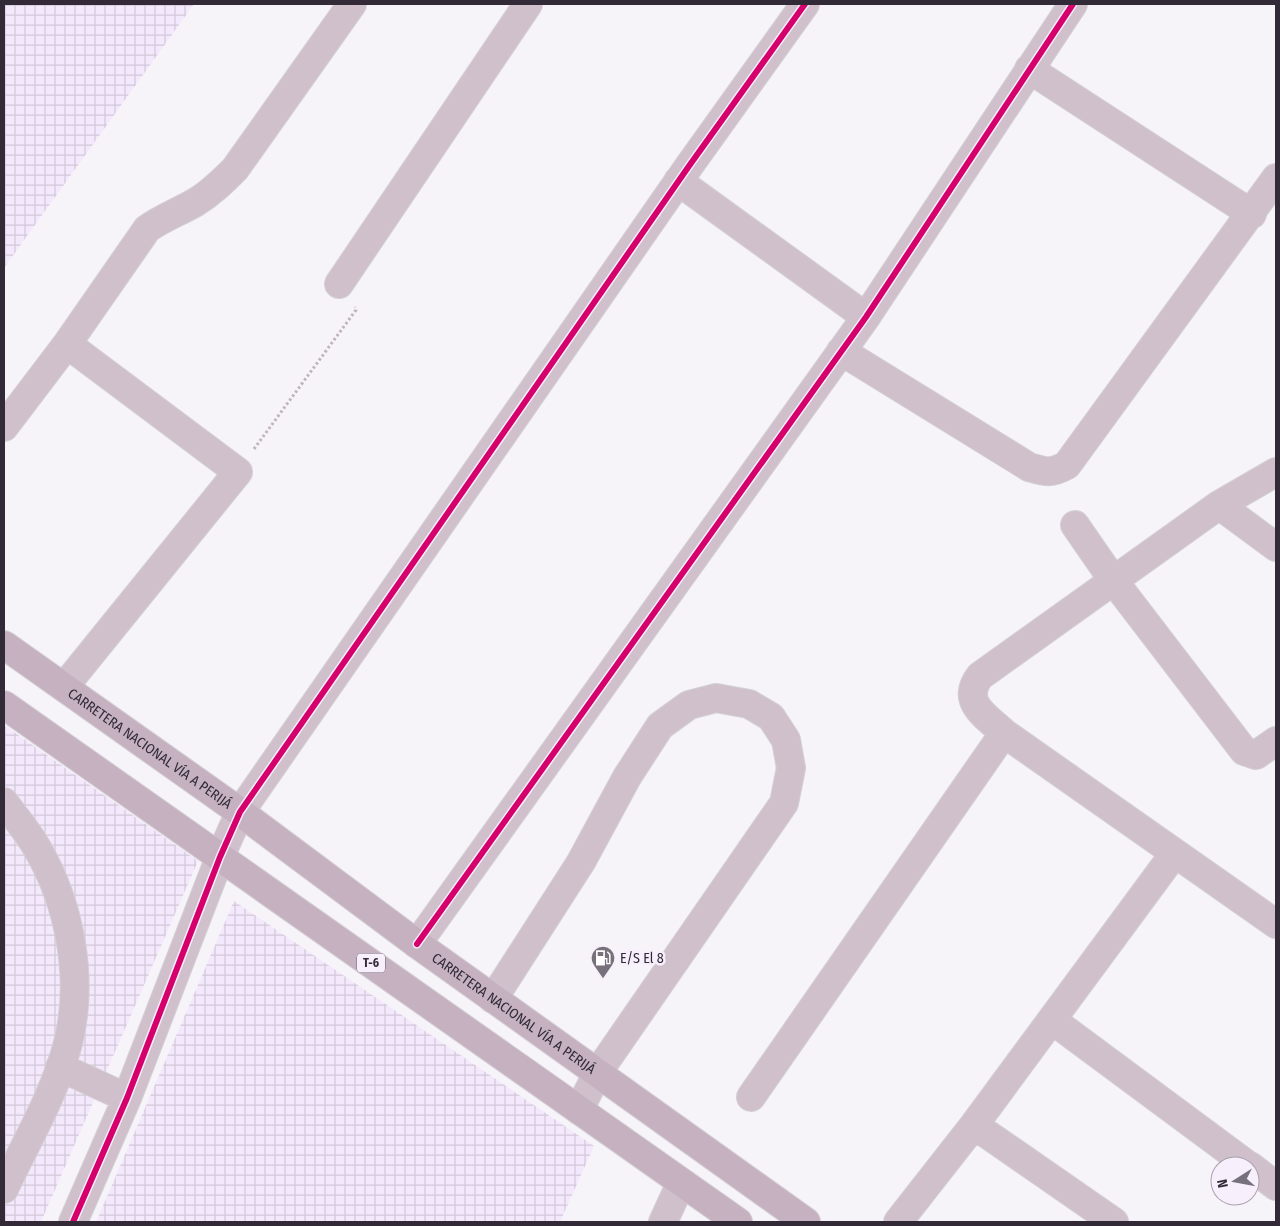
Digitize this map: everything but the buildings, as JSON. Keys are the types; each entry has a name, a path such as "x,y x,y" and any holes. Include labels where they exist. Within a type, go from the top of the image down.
{"highway":[{"name":"CARRETERA NACIONAL VÍA A PERIJÁ","path":"4,645 240,812 417,944 806,1222"},
{"name":"T-6","path":"4,705 738,1222"}],"street":[{"path":"4,427 67,344 147,229 162,218 195,203 215,189 236,168 352,4"},
{"path":"339,284 528,4"},
{"path":"73,1222 127,1098 220,857 240,812 678,181 805,4"},
{"path":"417,944 866,317 1029,69 1074,4"},
{"path":"1029,69 1252,214"},
{"path":"842,351 1029,467 1056,472 1067,465 1252,214 1276,178"},
{"path":"678,181 866,317"},
{"path":"64,687 238,472 67,344"},
{"path":"1276,472 1219,505 980,676 972,686 972,696 979,709 1004,733 1276,924"},
{"path":"1219,505 1276,547"},
{"path":"1075,525 1113,580 1244,751 1256,755 1276,741"},
{"path":"493,999 581,862 626,777 660,726 689,705 716,698 749,704 771,717 786,740 791,768 784,803 598,1072 579,1110"},
{"path":"751,1097 1004,733"},
{"path":"4,802 37,848 58,892 71,948 75,991 68,1042 60,1067 4,1189"},
{"path":"898,1222 974,1125 1174,854"},
{"path":"1052,1020 1236,1156"},
{"path":"60,1067 127,1098"},
{"path":"974,1125 1114,1222"},
{"path":"1260,1174 1276,1186"},
{"path":"663,1222 681,1182"}],"path":[{"path":"238,472 356,310 339,284"}],"shaded area":[{"path":"4,4 194,4 4,268"},
{"path":"4,725 198,861 41,1222 4,1222"},
{"path":"234,901 594,1146 560,1222 96,1222"}],"cycle path":[{"path":"73,1222 127,1098 220,857 240,812 689,166 805,4"},
{"path":"417,944 866,317 1073,4"}],"place":[{"name":"E/S El 8","path":"603,979"}]}
